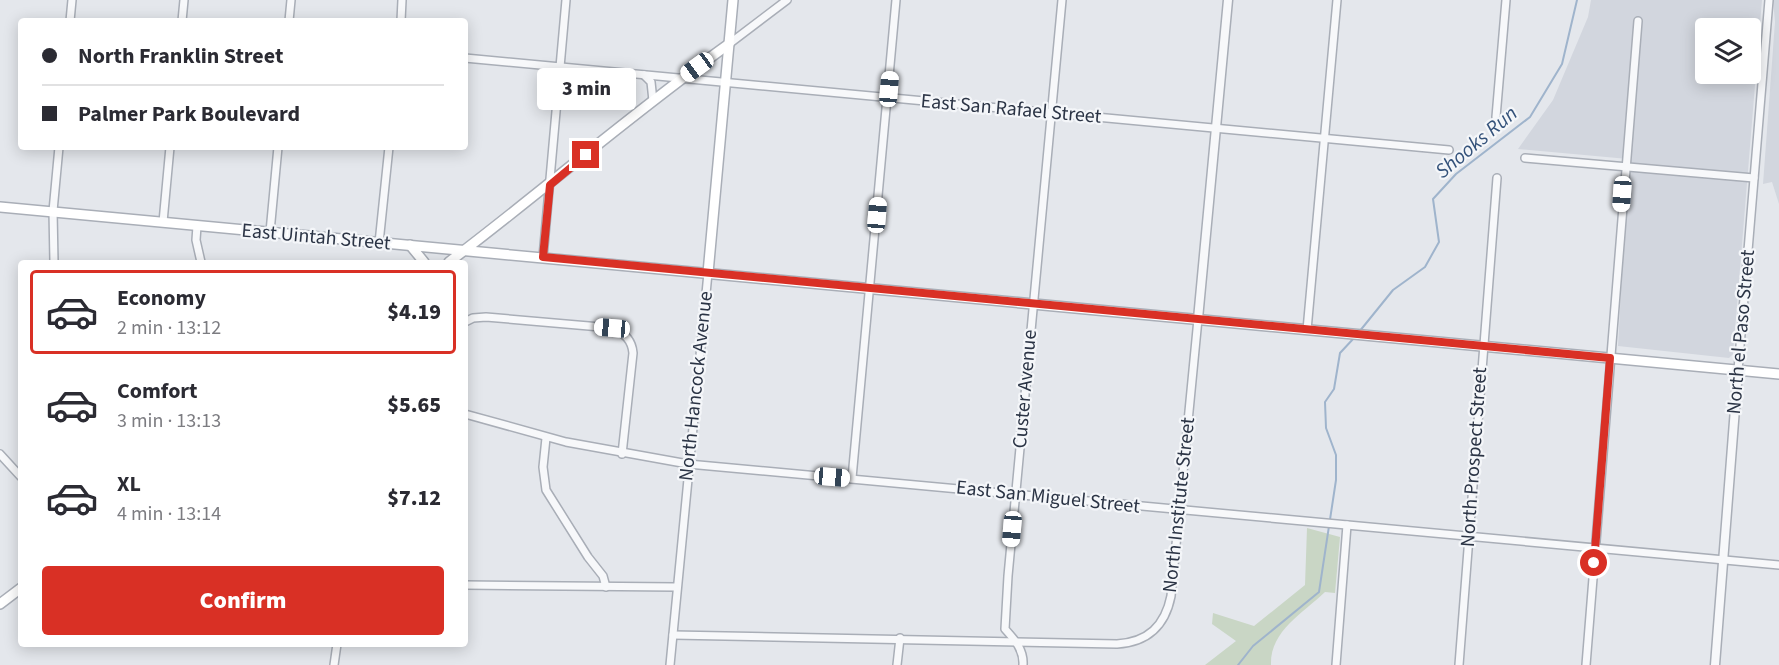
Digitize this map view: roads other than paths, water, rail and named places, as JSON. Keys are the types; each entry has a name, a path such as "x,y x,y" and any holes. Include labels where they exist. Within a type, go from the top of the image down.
{"main road":[{"name":"North Hancock Avenue","path":"708,273 733,0"},
{"path":"452,260 550,185 681,78 729,45"},
{"name":"East Uintah Street","path":"0,207 1779,374"},
{"path":"410,245 422,260"},
{"path":"0,604 18,590"}],"street":[{"path":"70,18 72,0"},
{"path":"182,18 184,0"},
{"path":"289,18 291,0"},
{"path":"400,18 402,0"},
{"path":"543,257 566,0"},
{"path":"729,45 786,0"},
{"path":"852,478 896,0"},
{"name":"Custer Avenue","path":"1023,665 1024,656 1017,642 1005,628 1015,494 1062,0"},
{"name":"North Institute Street","path":"673,634 1117,644 1133,642 1151,634 1162,622 1169,605 1228,0"},
{"path":"1306,330 1337,0"},
{"path":"1496,117 1506,0"},
{"name":"North el Paso Street","path":"1715,665 1769,0"},
{"path":"1586,665 1638,21"},
{"name":"East San Rafael Street","path":"468,58 1449,150"},
{"path":"644,75 651,81 653,100"},
{"path":"54,260 53,211 59,150"},
{"path":"163,222 170,150"},
{"path":"270,232 278,150"},
{"path":"379,243 388,150"},
{"path":"1525,158 1754,178"},
{"name":"North Prospect Street","path":"1459,665 1497,178"},
{"path":"197,225 196,240 201,260"},
{"name":"North Hancock Avenue","path":"670,665 708,273"},
{"path":"468,320 486,317 612,328 624,335 629,340 633,352 622,454"},
{"name":"East San Miguel Street","path":"468,415 546,438 622,454 688,464 1779,565"},
{"path":"546,438 543,467 546,490 588,557 603,576 606,587"},
{"path":"0,454 18,474"},
{"path":"1336,665 1347,525"},
{"path":"468,585 676,588"},
{"path":"897,665 900,638"},
{"path":"334,665 337,647"}],"waterway":[{"name":"Shooks Run","path":"1359,332 1393,290 1425,267 1439,242 1433,199 1456,174 1530,117 1562,64 1577,0"},
{"name":"Shooks Run","path":"1238,665 1253,646 1319,592 1336,480 1336,455 1326,428 1325,402 1334,389 1340,353 1354,338"}]}
